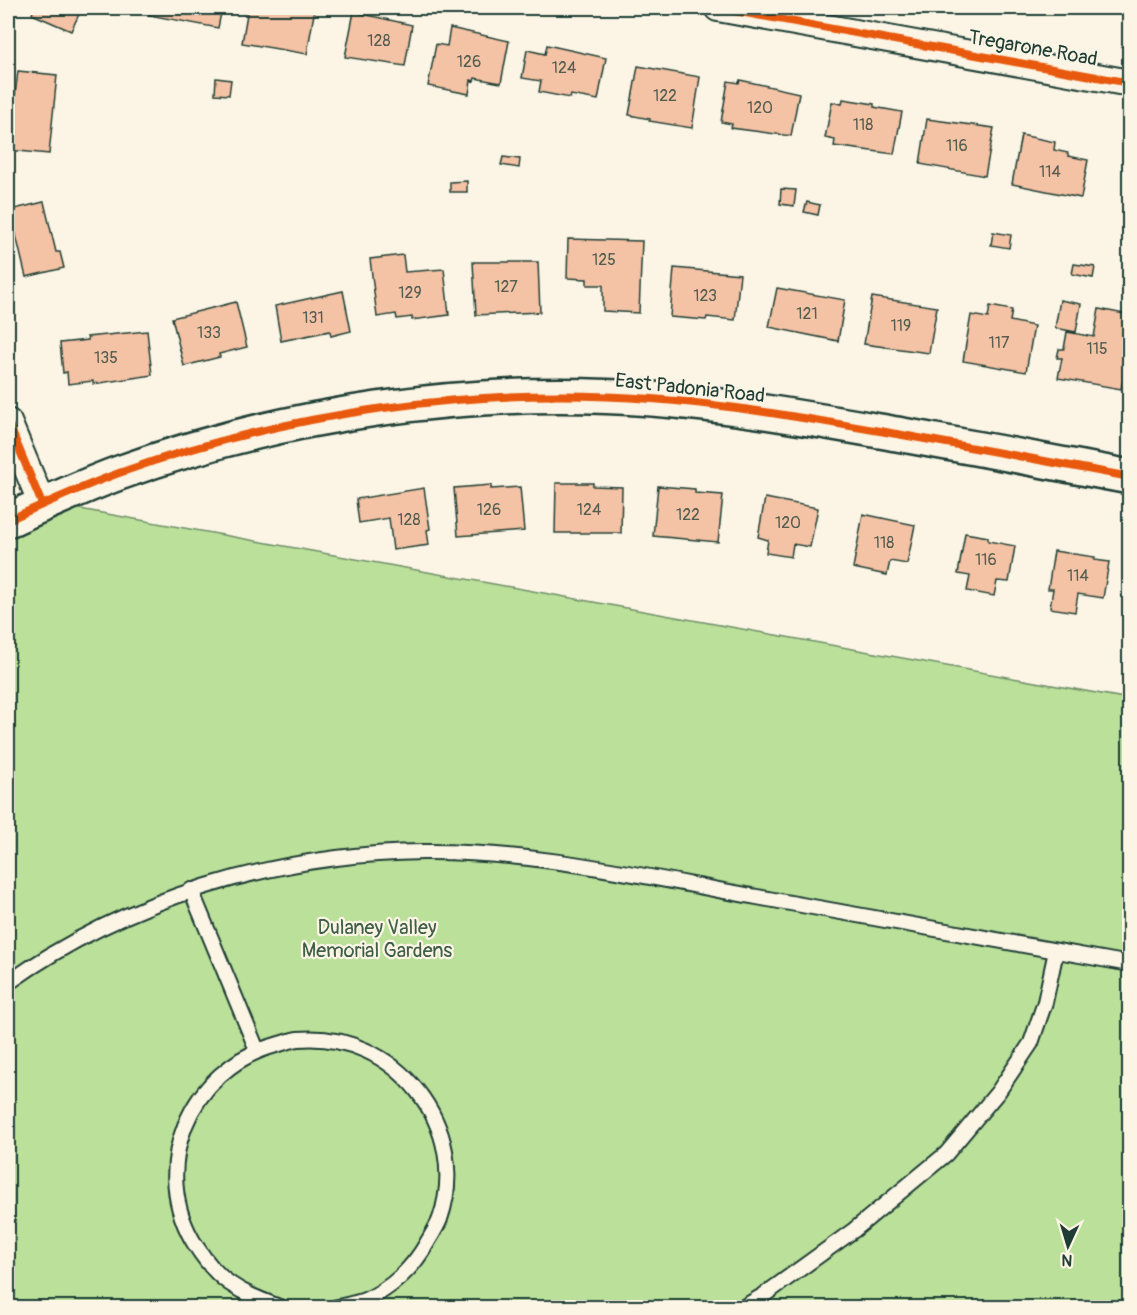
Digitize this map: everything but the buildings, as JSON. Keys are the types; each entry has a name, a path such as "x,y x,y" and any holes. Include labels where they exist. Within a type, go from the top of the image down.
{"street":[{"name":"Tregarone Road","path":"718,8 1130,83"},
{"name":"East Padonia Road","path":"8,520 119,474 183,452 307,421 369,411 523,396 595,396 704,404 799,417 1130,477"},
{"path":"8,422 42,504"}],"lane":[{"path":"8,983 74,940 128,914 191,890 281,867 354,856 424,852 498,856 591,867 1130,964"},
{"path":"191,890 257,1050"},
{"path":"742,1308 764,1295 854,1230 946,1154 998,1092 1031,1043 1045,1002 1056,951"},
{"path":"282,1308 255,1299 228,1283 205,1261 188,1234 177,1202 175,1166 182,1130 200,1096 226,1068 257,1050 298,1039 336,1041 371,1052 398,1070 421,1094 435,1119 445,1149 447,1185 440,1220 418,1259 392,1284 365,1304 334,1308"}],"green space":[{"name":"Dulaney Valley Memorial Gardens","path":"8,496 1129,699 1129,1307 8,1307"}],"cycle path":[{"path":"718,8 1130,83"},
{"path":"8,520 119,473 247,434 382,408 450,400 518,396 652,399 744,409 897,434 1130,477"},
{"path":"8,422 42,504"}]}
